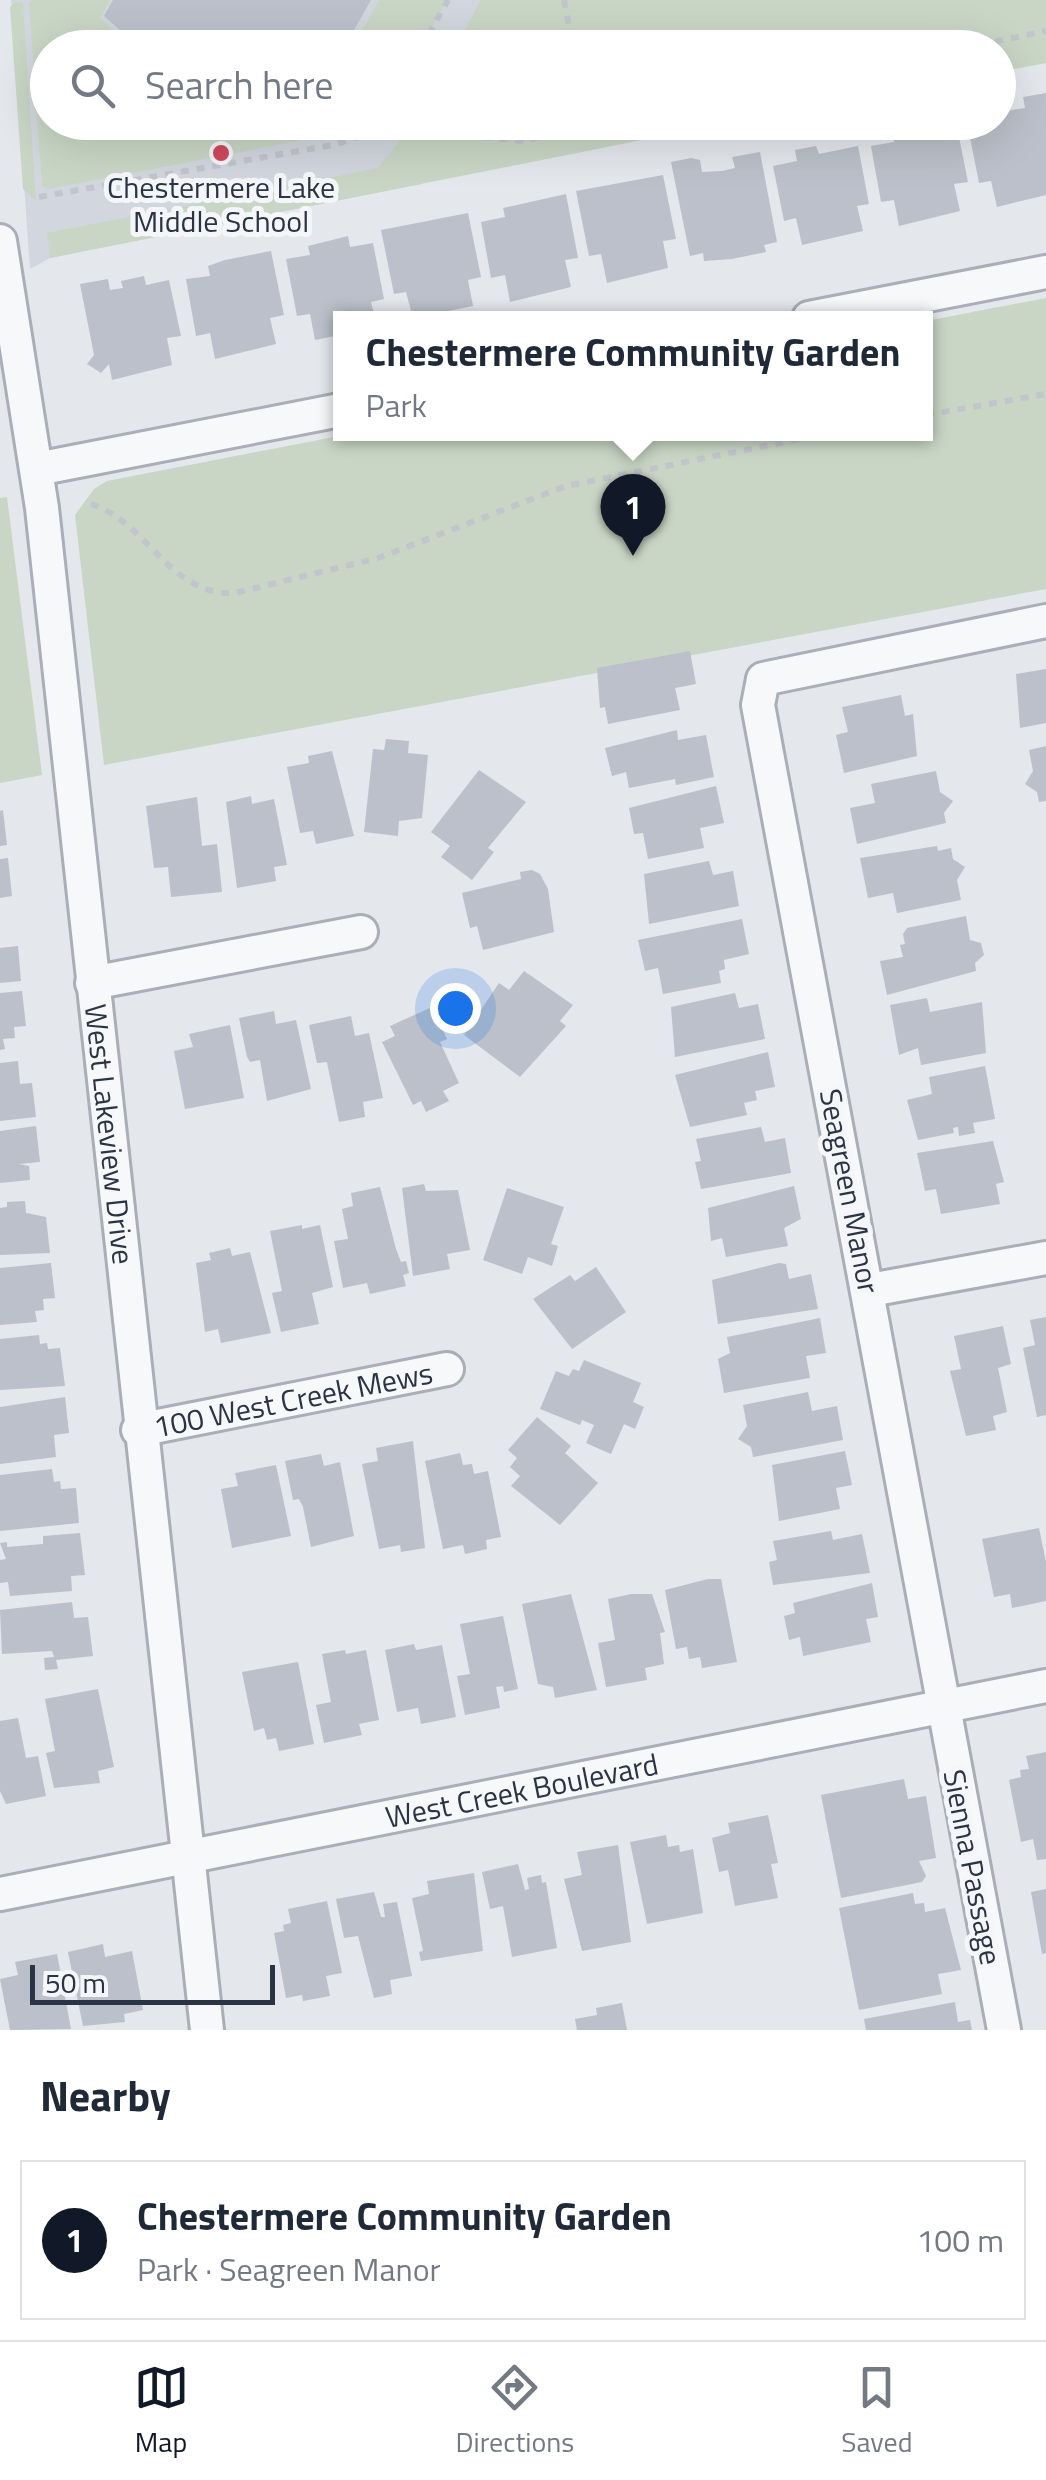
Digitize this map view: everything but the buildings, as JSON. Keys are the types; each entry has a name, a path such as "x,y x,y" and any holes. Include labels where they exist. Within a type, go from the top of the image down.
{"street":[{"name":"West Lakeview Drive","path":"0,241 14,357 37,469 138,1430 190,1858 206,2030"},
{"path":"845,311 1046,272"},
{"path":"37,469 333,411"},
{"name":"Seagreen Manor","path":"942,1704 870,1290 758,705 763,679 1046,621"},
{"path":"92,983 361,932"},
{"path":"870,1290 1046,1258"},
{"name":"100 West Creek Mews","path":"138,1430 447,1369"},
{"name":"West Creek Boulevard","path":"0,1894 1046,1686"},
{"name":"Sienna Passage","path":"942,1704 1004,2030"}],"path":[{"path":"431,30 448,0"},
{"path":"564,0 570,30"},
{"path":"1016,37 1046,31"},
{"path":"39,197 348,140"},
{"path":"933,414 1046,394"},
{"path":"90,504 112,514 190,584 216,594 235,593 378,558 566,486 789,441"}],"shaded area":[{"name":"Chestermere Lake Middle School","path":"11,0 480,0 465,30 30,30 30,140 422,140 421,184 50,258 30,269"}],"green space":[{"path":"110,0 100,18 114,30 31,30 29,2"},
{"path":"379,0 448,0 430,30 363,30"},
{"path":"480,0 1046,0 1046,63 1016,69 1016,30 465,30"},
{"path":"16,2 23,3 36,201 23,189 10,7"},
{"path":"39,140 302,140 49,189 42,186"},
{"path":"400,140 642,140 50,258 47,233 378,168"},
{"path":"1046,298 1046,589 104,765 75,515 94,489 107,481 333,437 333,441 933,441 933,320"},
{"path":"7,497 42,775 0,783 0,498"}],"place":[{"name":"Chestermere Lake Middle School","path":"221,153"},
{"name":"Chestermere Community Garden","path":"633,556"}]}
